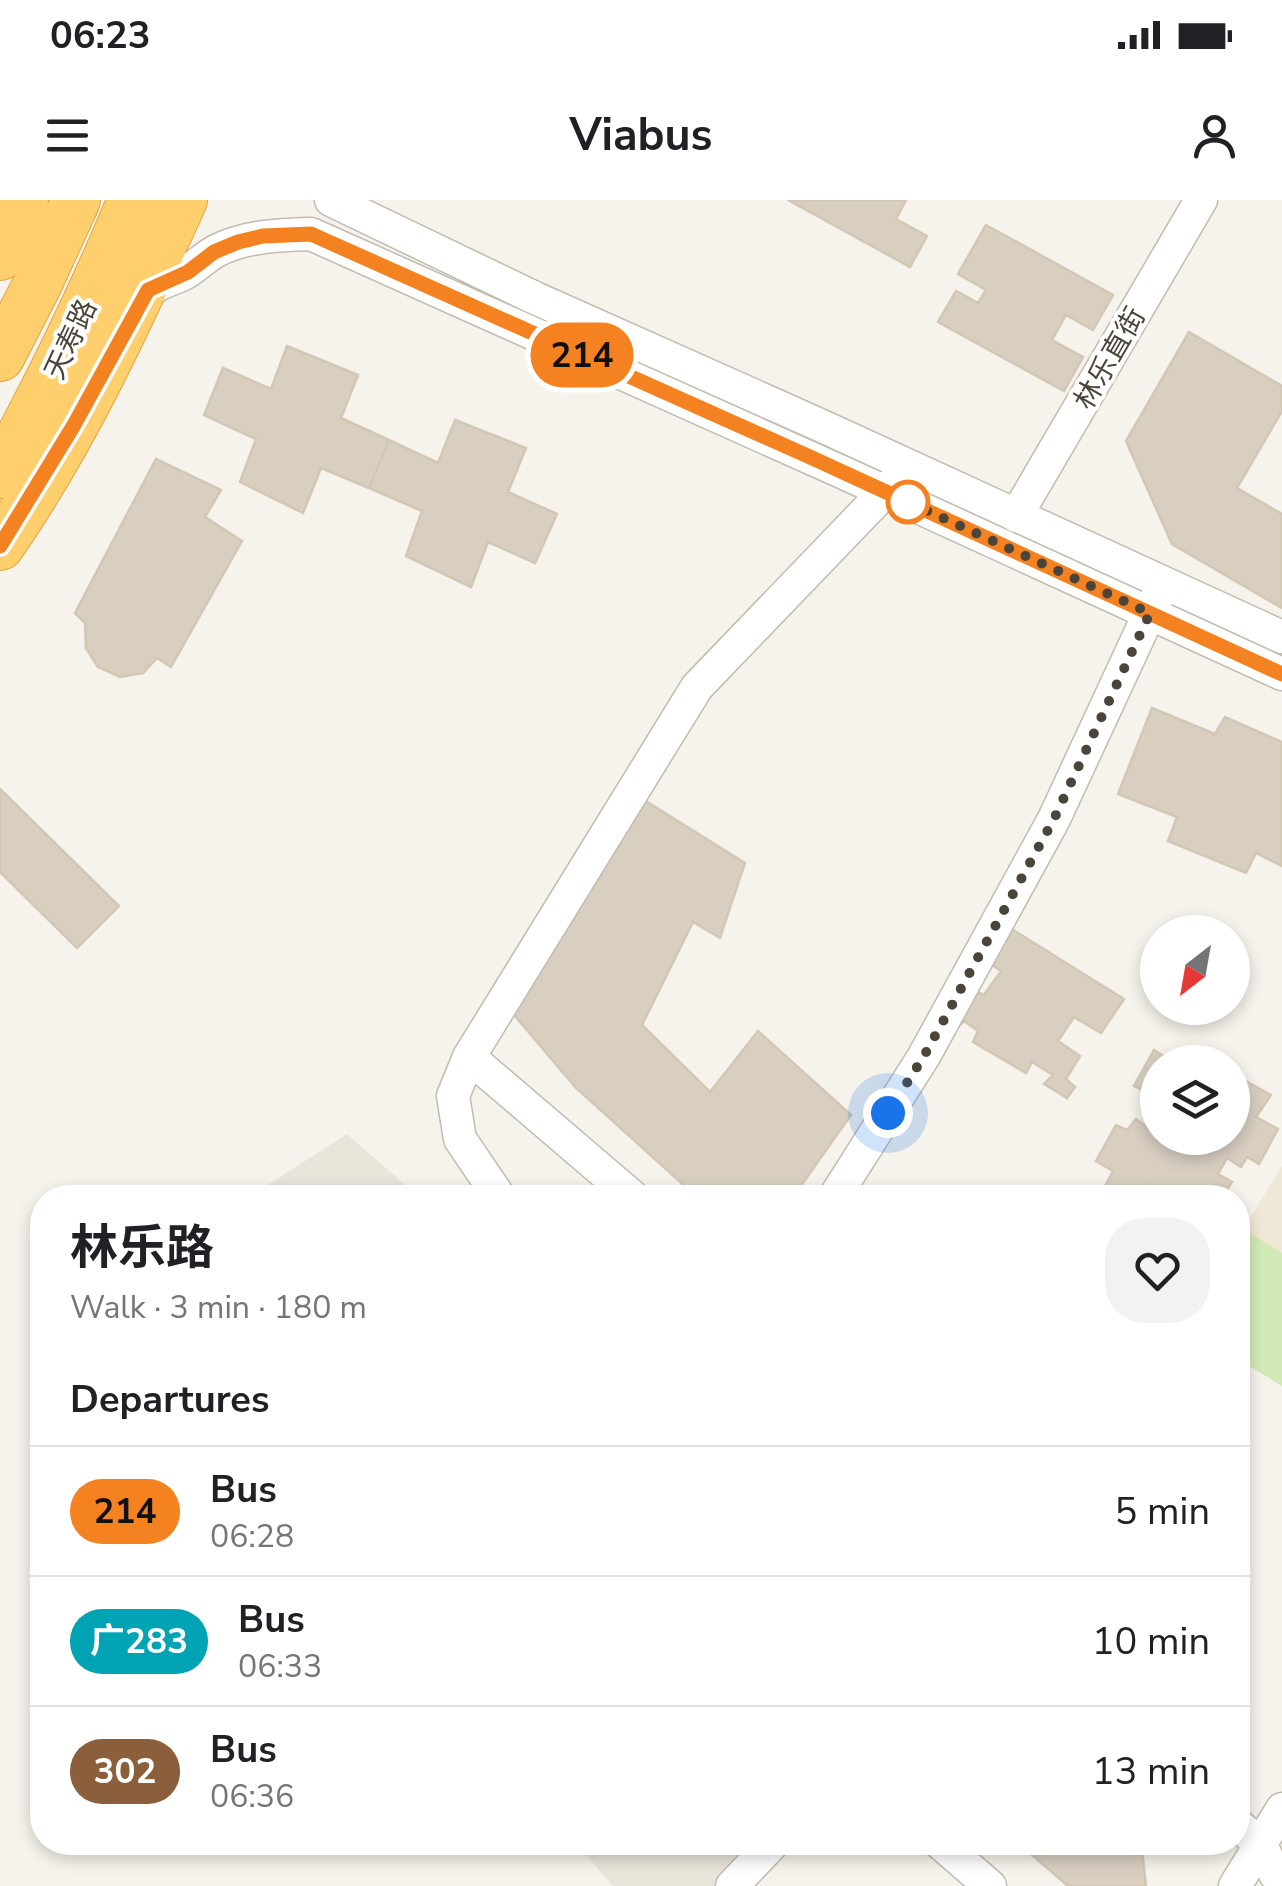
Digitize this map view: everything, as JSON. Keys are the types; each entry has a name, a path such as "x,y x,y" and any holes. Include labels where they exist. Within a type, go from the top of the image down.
{"highway":[{"path":"0,256 24,200"},
{"name":"天寿路","path":"0,357 76,200"},
{"name":"天寿路","path":"0,474 48,386 132,200"},
{"path":"0,546 110,360 183,200"}],"street":[{"path":"331,200 535,298 1016,516 1282,674"},
{"name":"林乐直街","path":"1016,516 1201,200"},
{"path":"110,360 148,290 238,242 263,236 311,234 886,492 1157,598 1282,637"},
{"path":"491,1185 460,1140 454,1096 468,1057 697,686 908,465"},
{"path":"842,1185 924,1056 1054,819 1157,598"},
{"path":"468,1057 619,1185"},
{"path":"1236,1886 1270,1861 1282,1809"},
{"path":"732,1886 762,1855"},
{"path":"954,1855 990,1886"}],"shaded area":[{"path":"347,1134 405,1185 268,1185"},
{"path":"1282,1166 1282,1386 1250,1366 1250,1218"},
{"path":"586,1855 762,1855 732,1886 613,1886"}],"green space":[{"path":"1250,1233 1282,1253 1282,1386 1250,1366"}],"building":[{"path":"788,200 906,200 896,219 927,236 910,267"},
{"path":"986,225 1113,295 1093,330 1066,315 1052,340 1083,357 1064,391 938,322 956,291 978,303 986,290 958,274"},
{"path":"1189,332 1282,386 1282,411 1237,488 1282,514 1282,608 1172,544 1126,441"},
{"path":"287,346 358,375 341,418 389,440 369,488 321,468 303,513 240,482 256,439 204,415 223,368 271,389"},
{"path":"455,420 526,448 508,492 557,514 535,563 488,542 471,587 406,556 422,511 369,488 389,440 438,463"},
{"path":"156,459 221,490 205,517 242,541 171,667 157,658 143,673 120,677 98,667 86,648 85,623 75,613"},
{"path":"1152,708 1215,734 1225,717 1282,742 1282,866 1256,853 1246,873 1168,841 1177,817 1118,794"},
{"path":"0,789 119,906 77,948 0,872"},
{"path":"641,798 745,863 720,938 693,922 642,1025 710,1092 758,1031 851,1115 801,1185 684,1185 576,1088 504,1003"},
{"path":"991,916 1124,999 1101,1033 1074,1017 1058,1041 1080,1056 1066,1079 1075,1087 1067,1098 1044,1084 1053,1075 1032,1062 1026,1073 973,1042 978,1031 964,1021 957,1028 953,978 984,995 1001,971 970,950"},
{"path":"1250,1083 1271,1095 1256,1117 1278,1129 1259,1164 1247,1157 1241,1167 1227,1158 1218,1174 1232,1182 1230,1185 1106,1185 1113,1171 1096,1161 1116,1125 1127,1130 1136,1119 1140,1122 1140,1155 1250,1155"},
{"path":"1032,1855 1143,1855 1146,1886 1068,1886"}],"bus line":[{"name":"214","path":"0,546 74,425 148,290 238,242 263,236 311,234 1282,674"}],"route":[{"path":"888,1113 924,1056 1054,819 1150,613 908,502"}]}
